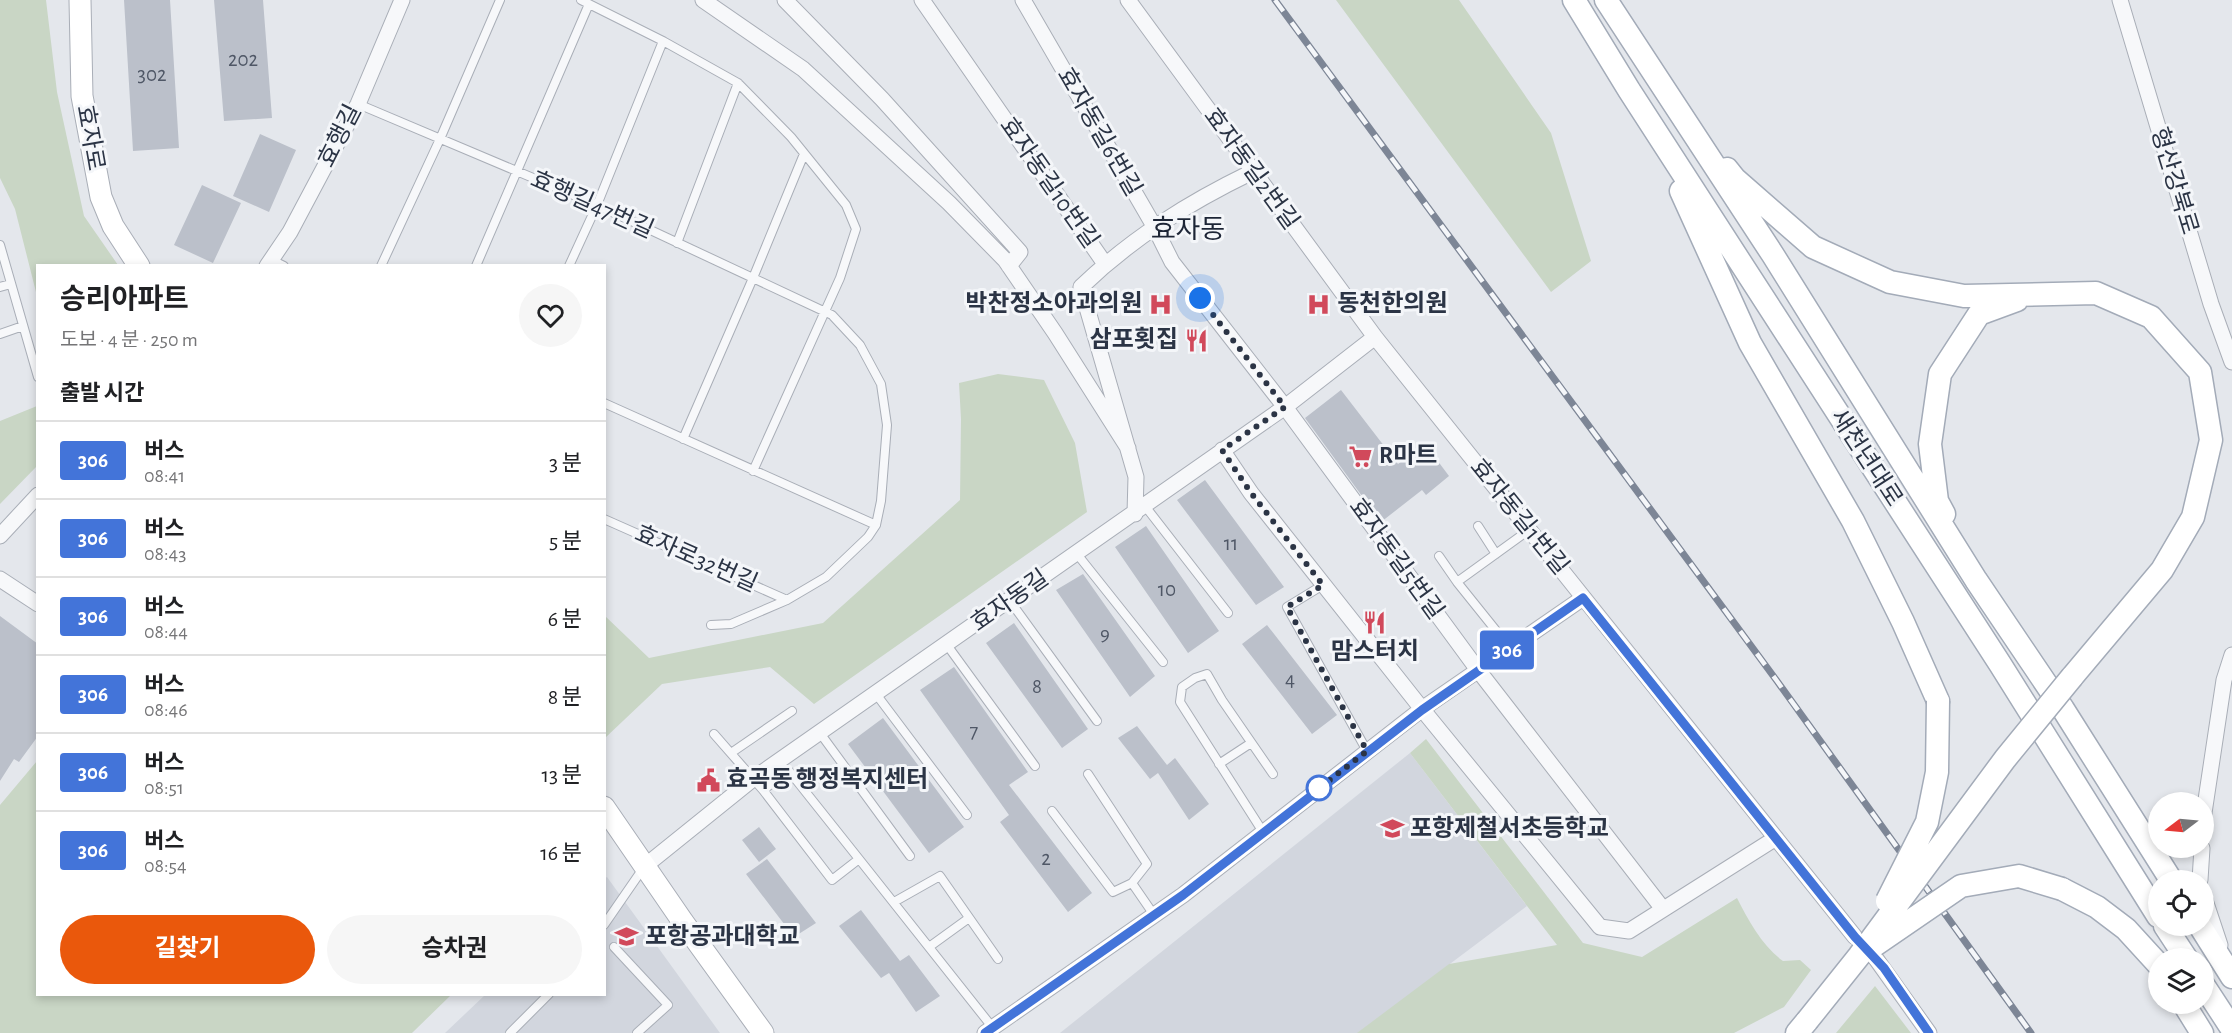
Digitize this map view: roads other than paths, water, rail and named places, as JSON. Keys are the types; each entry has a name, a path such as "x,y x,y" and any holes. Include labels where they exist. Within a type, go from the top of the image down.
{"main road":[{"name":"새천년대로","path":"1574,0 1646,116 2001,664 2148,900"},
{"name":"새천년대로","path":"1606,0 1660,86 1773,255 1977,580 2063,709 2165,870"},
{"path":"1660,86 1735,178 1813,247 1890,282 1964,296 2096,292 2151,317 2200,372 2211,440 2193,517 2162,570 2005,759 1863,950 1802,1027"},
{"path":"1646,116 1750,343 1853,521 1903,622 1938,701 1937,772 1927,822 1863,950"},
{"path":"1977,580 1937,501 1930,444 1940,374 1979,314 2033,294"},
{"path":"1863,950 1961,886 2019,876 2062,889 2097,907 2126,929 2148,953"},
{"path":"2206,936 2231,975"},
{"path":"2214,1001 2232,1029"},
{"path":"2190,1014 2202,1033"}],"street":[{"name":"효자로","path":"80,0 82,96 101,197 113,226 138,264"},
{"name":"효행길","path":"274,264 358,104 402,0"},
{"path":"703,0 803,69 949,203 1009,266 1055,333 1128,448"},
{"path":"785,0 882,99 1020,252 1009,266"},
{"name":"효자동길10번길","path":"922,0 1105,264 1081,287 1136,477 1140,510"},
{"name":"효자동길6번길","path":"1023,0 1154,226 1172,262 1285,407"},
{"name":"효자동길2번길","path":"1128,0 1374,337"},
{"name":"형산강북로","path":"2120,0 2211,304 2232,362"},
{"path":"1105,264 1154,226 1209,192 1252,172"},
{"name":"효자동길","path":"645,866 758,784 820,733 1285,407 1374,337"},
{"name":"효자동길1번길","path":"1374,337 1776,838 1929,1033"},
{"name":"효자동길5번길","path":"1285,407 1478,670 1663,909"},
{"path":"1222,450 1251,493 1422,710 1600,927 1629,931 1776,838"},
{"path":"0,536 36,497"},
{"path":"0,579 36,603"},
{"path":"989,1030 1154,915 1422,710 1583,598"},
{"path":"2207,792 2224,680 2232,656"},
{"path":"606,810 682,922 763,1033"},
{"path":"2214,926 2231,975"}],"lane":[{"path":"382,264 440,139 500,0"},
{"path":"477,264 585,2 663,41 738,83 804,154 846,205 856,229 840,278 753,471"},
{"path":"569,264 597,205 663,41"},
{"path":"677,243 738,83"},
{"name":"효행길47번길","path":"358,104 597,205 832,315 860,345 881,384 886,425 881,501 876,525"},
{"path":"682,439 753,278 804,154"},
{"path":"0,245 36,371"},
{"path":"0,287 11,284"},
{"path":"0,334 22,326"},
{"path":"606,404 876,525"},
{"path":"1140,510 1228,613"},
{"name":"효자로32번길","path":"606,520 787,600"},
{"name":"효자로32번길","path":"711,625 731,624 787,600 826,577 868,537 876,525"},
{"path":"1478,526 1496,554"},
{"path":"1456,582 1529,530"},
{"path":"1077,554 1163,662"},
{"path":"1439,556 1456,582 1510,648"},
{"path":"1323,585 1287,607 1367,751"},
{"path":"1010,601 1097,721"},
{"path":"946,645 1035,766"},
{"path":"1263,832 1180,702 1182,687 1195,678 1207,674 1222,700 1273,774"},
{"path":"876,694 968,815"},
{"path":"731,753 792,711"},
{"path":"820,733 910,856"},
{"path":"714,734 758,784 832,880 859,859"},
{"path":"1219,764 1251,743"},
{"path":"758,784 789,771 929,947 989,1030"},
{"path":"1052,811 1113,892 1132,883 1147,864 1088,774"},
{"path":"606,922 645,866"},
{"path":"894,902 940,876 998,959"},
{"path":"1132,883 1154,915"},
{"path":"929,947 969,918"},
{"path":"614,946 668,1005 637,1033"},
{"path":"510,1033 547,996"}],"railway":[{"path":"1275,0 1777,681 2031,1033"}],"place":[{"name":"박찬정소아과의원","path":"1160,304"},
{"name":"동천한의원","path":"1319,304"},
{"name":"삼포횟집","path":"1196,340"},
{"name":"R마트","path":"1361,456"},
{"name":"맘스터치","path":"1375,622"},
{"name":"효곡동 행정복지센터","path":"708,780"},
{"name":"포항제철서초등학교","path":"1392,829"},
{"name":"포항공과대학교","path":"627,937"}],"district":[{"name":"효자동","path":"1188,229"}]}
